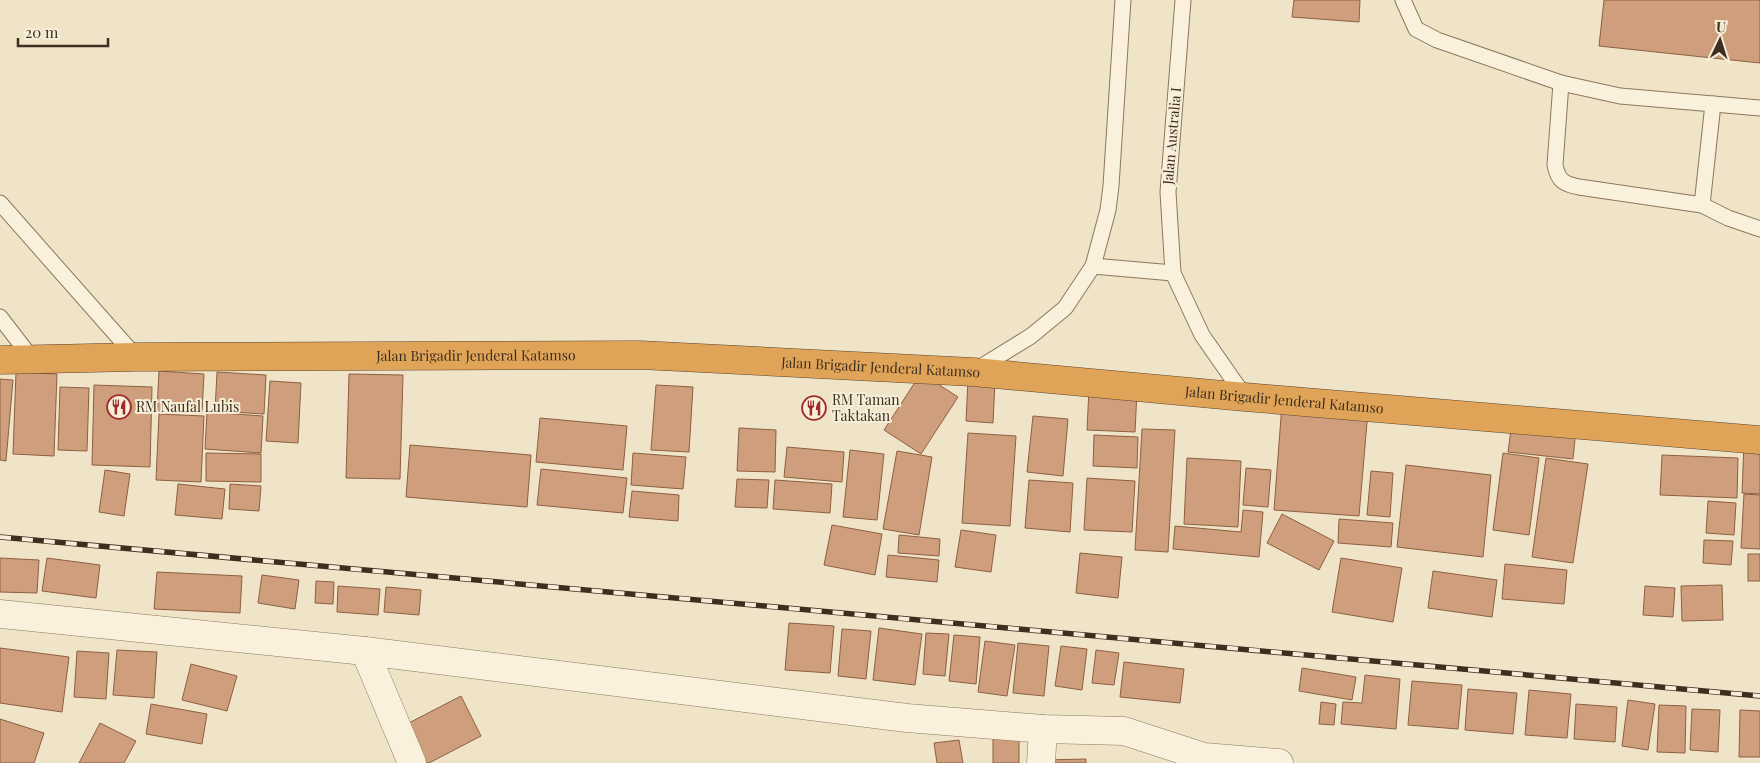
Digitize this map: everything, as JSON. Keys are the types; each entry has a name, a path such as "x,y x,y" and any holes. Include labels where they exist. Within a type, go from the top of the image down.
{"highway":[{"name":"Jalan Brigadir Jenderal Katamso","path":"0,360 136,357 640,355 972,372 1760,440"}],"street":[{"path":"0,614 365,652 907,718 1043,729 1124,730 1204,757 1279,763"},
{"path":"365,652 412,763"},
{"path":"1041,763 1043,729"}],"lane":[{"path":"972,372 1031,336 1065,308 1093,266 1108,210 1111,186 1123,0"},
{"name":"Jalan Australia I","path":"1183,0 1168,192 1173,273 1202,335 1245,397"},
{"path":"1403,0 1416,29 1436,40 1561,83 1620,96 1760,108"},
{"path":"1561,83 1555,165 1557,175 1563,183 1702,204 1728,218 1760,229"},
{"path":"1702,204 1713,104"},
{"path":"0,203 136,357"},
{"path":"1093,266 1173,273"},
{"path":"0,317 33,360"}],"building":[{"path":"1294,0 1360,0 1359,22 1292,17"},
{"path":"1604,0 1760,0 1760,63 1599,46"},
{"path":"159,371 204,374 202,413 157,411"},
{"path":"16,372 57,374 54,456 13,454"},
{"path":"217,372 266,375 264,414 215,411"},
{"path":"921,373 958,397 921,454 884,430"},
{"path":"349,374 403,375 400,479 346,478"},
{"path":"0,379 13,380 6,461 0,460"},
{"path":"968,379 995,381 993,423 966,421"},
{"path":"270,381 301,383 298,443 266,441"},
{"path":"94,385 152,387 150,467 92,465"},
{"path":"656,385 693,387 689,452 651,450"},
{"path":"60,387 89,388 87,451 58,450"},
{"path":"1089,389 1137,391 1135,432 1087,430"},
{"path":"1282,404 1368,411 1359,516 1274,510"},
{"path":"207,412 263,416 261,453 205,449"},
{"path":"159,414 204,416 201,482 156,480"},
{"path":"1033,416 1068,419 1063,476 1027,472"},
{"path":"540,418 627,426 623,470 536,462"},
{"path":"1512,422 1576,429 1573,459 1508,452"},
{"path":"739,428 776,430 775,472 737,471"},
{"path":"1142,429 1175,430 1168,552 1135,550"},
{"path":"968,433 1016,436 1010,526 962,523"},
{"path":"1094,435 1138,437 1137,468 1093,466"},
{"path":"1744,442 1760,442 1760,494 1742,493"},
{"path":"410,445 531,455 527,507 406,497"},
{"path":"787,447 844,452 842,482 784,477"},
{"path":"850,450 884,454 877,520 843,517"},
{"path":"897,451 932,457 919,535 883,529"},
{"path":"206,453 261,454 261,482 206,481"},
{"path":"633,453 686,457 683,489 631,485"},
{"path":"1503,453 1539,458 1529,535 1493,530"},
{"path":"1662,455 1738,458 1737,498 1660,495"},
{"path":"1187,458 1241,461 1238,527 1184,524"},
{"path":"1546,458 1588,464 1573,563 1532,557"},
{"path":"1406,465 1491,475 1483,557 1397,547"},
{"path":"1246,468 1271,470 1268,507 1243,505"},
{"path":"541,469 627,478 623,513 537,505"},
{"path":"105,470 130,474 124,516 99,512"},
{"path":"1371,471 1393,473 1390,517 1367,515"},
{"path":"1087,478 1135,481 1132,532 1084,530"},
{"path":"737,479 769,480 767,508 735,507"},
{"path":"775,480 832,484 830,513 773,509"},
{"path":"1029,480 1073,483 1070,532 1025,528"},
{"path":"178,484 225,489 222,519 175,515"},
{"path":"230,484 261,486 259,511 229,509"},
{"path":"632,491 679,495 678,521 629,517"},
{"path":"1744,494 1760,495 1760,549 1741,548"},
{"path":"1708,501 1736,503 1734,535 1706,533"},
{"path":"1243,510 1263,512 1259,557 1173,549 1175,526 1241,532"},
{"path":"1282,514 1334,541 1319,570 1267,543"},
{"path":"1339,519 1393,523 1391,547 1338,543"},
{"path":"832,525 882,534 875,575 824,565"},
{"path":"961,530 996,535 991,572 955,567"},
{"path":"899,535 940,539 939,556 898,553"},
{"path":"1704,540 1733,541 1731,565 1703,563"},
{"path":"1080,553 1122,557 1118,598 1076,593"},
{"path":"1748,554 1760,554 1760,581 1748,581"},
{"path":"888,555 939,560 937,582 886,577"},
{"path":"0,558 39,560 37,593 0,592"},
{"path":"47,558 100,565 96,598 42,591"},
{"path":"1341,558 1402,568 1393,622 1332,612"},
{"path":"1505,564 1567,570 1564,604 1502,599"},
{"path":"1433,571 1497,580 1492,617 1428,608"},
{"path":"157,572 242,576 240,613 154,609"},
{"path":"262,575 299,580 295,609 258,603"},
{"path":"316,581 334,582 333,604 315,603"},
{"path":"1722,585 1723,620 1682,621 1681,586"},
{"path":"338,586 380,589 378,615 337,612"},
{"path":"1645,586 1675,588 1673,617 1643,615"},
{"path":"386,587 421,590 419,615 384,612"},
{"path":"789,623 834,626 830,673 785,670"},
{"path":"879,628 922,634 915,685 873,680"},
{"path":"842,629 871,631 866,679 838,676"},
{"path":"926,633 949,634 945,676 923,674"},
{"path":"954,635 980,637 976,684 949,681"},
{"path":"985,641 1015,645 1007,696 978,692"},
{"path":"1018,643 1049,646 1044,696 1013,693"},
{"path":"1061,646 1087,649 1082,690 1055,686"},
{"path":"0,648 69,657 62,712 0,703"},
{"path":"117,650 157,652 154,698 113,695"},
{"path":"1096,650 1119,653 1114,685 1092,683"},
{"path":"77,651 109,653 106,699 74,697"},
{"path":"1124,662 1184,669 1180,703 1120,697"},
{"path":"191,664 237,676 227,711 182,700"},
{"path":"1302,668 1356,677 1352,700 1299,691"},
{"path":"1365,675 1400,679 1396,729 1341,724 1343,702 1362,703"},
{"path":"1412,681 1462,685 1458,729 1408,725"},
{"path":"1468,689 1517,693 1513,734 1465,730"},
{"path":"1529,690 1571,694 1567,738 1525,735"},
{"path":"461,696 481,736 429,763 422,763 403,726"},
{"path":"1628,700 1655,704 1648,750 1622,746"},
{"path":"1321,702 1336,704 1334,725 1319,724"},
{"path":"151,704 207,714 202,744 146,734"},
{"path":"1576,704 1617,707 1615,742 1574,739"},
{"path":"1659,705 1686,706 1685,753 1657,752"},
{"path":"1692,709 1720,710 1718,752 1690,750"},
{"path":"1740,710 1760,711 1760,757 1739,757"},
{"path":"0,719 44,733 34,763 0,763"},
{"path":"100,723 136,741 124,763 79,763"},
{"path":"993,737 1019,738 1019,763 993,763"},
{"path":"959,740 963,763 937,763 934,743"},
{"path":"1086,759 1086,763 1044,763 1044,760"}],"railway":[{"path":"0,537 1760,696"}],"place":[{"name":"RM Naufal Lubis","path":"119,407"},
{"name":"RM Taman Taktakan","path":"814,408"}]}
